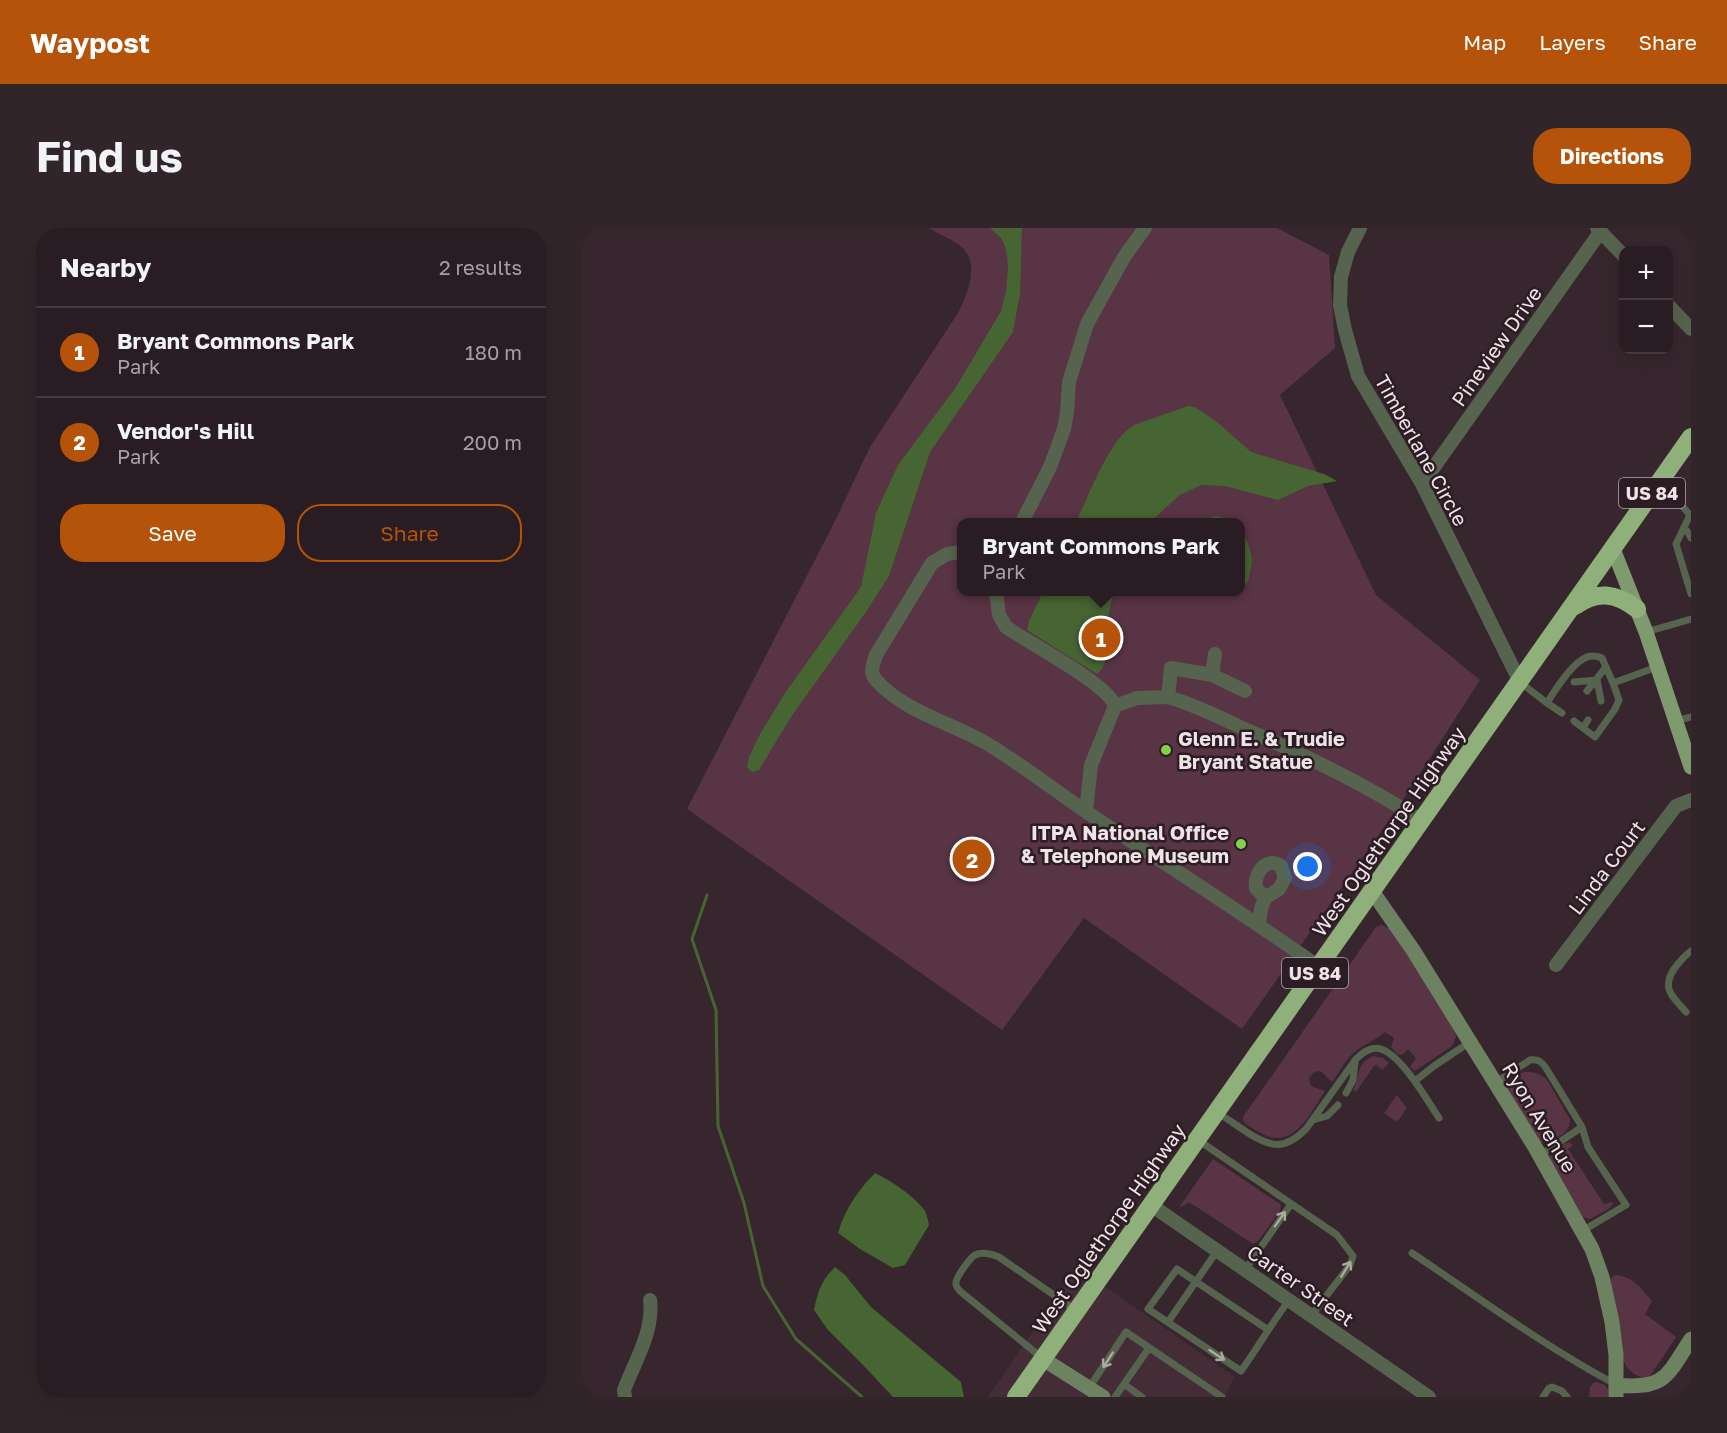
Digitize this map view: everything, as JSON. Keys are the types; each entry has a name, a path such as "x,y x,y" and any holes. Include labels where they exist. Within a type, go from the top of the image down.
{"highway":[{"name":"West Oglethorpe Highway","path":"1016,1397 1691,437"},
{"path":"1571,609 1582,601 1605,595 1627,601 1637,609"}],"main road":[{"path":"1613,549 1646,632 1675,722 1686,736 1691,767"}],"street":[{"path":"1024,518 1050,467 1064,429 1069,382 1087,324 1124,257 1145,228"},
{"name":"Timberlane Circle","path":"1360,228 1348,252 1341,277 1340,305 1358,376 1422,484 1520,682"},
{"path":"1599,230 1619,252"},
{"name":"Pineview Drive","path":"1422,484 1599,230"},
{"path":"1673,310 1691,329"},
{"path":"957,553 946,554 932,564 876,655 871,672 874,679 889,693 916,709 986,743 1086,812 1259,924 1319,967"},
{"path":"997,596 999,615 1006,627 1094,683 1112,699 1115,706 1091,765 1086,812"},
{"path":"1212,675 1215,654"},
{"path":"1168,698 1171,668 1212,675 1245,691"},
{"path":"1115,706 1137,698 1168,698 1218,717 1310,758 1422,821"},
{"name":"Linda Court","path":"1557,965 1676,806 1691,800"},
{"name":"Ryon Avenue","path":"1372,891 1413,950 1540,1155 1592,1249 1607,1298 1615,1344 1616,1391"},
{"path":"1259,924 1265,897"},
{"name":"Carter Street","path":"1151,1205 1429,1397"},
{"path":"625,1397 624,1390 649,1329 652,1311 650,1300"},
{"path":"1656,1397 1672,1367 1691,1339"},
{"path":"1043,1359 1103,1397"},
{"path":"1616,1391 1657,1383 1672,1367"}],"lane":[{"path":"1660,481 1690,515 1688,532 1676,544 1691,594"},
{"path":"1646,632 1691,619"},
{"path":"1547,703 1565,675 1577,664 1588,657 1602,658 1619,700 1595,737 1574,721"},
{"path":"1587,691 1606,667"},
{"path":"1614,683 1657,667"},
{"path":"1574,682 1597,680"},
{"path":"1597,680 1601,701"},
{"path":"1520,682 1547,703 1559,708"},
{"path":"1675,722 1691,717"},
{"path":"1583,728 1588,720"},
{"path":"1686,1012 1671,994 1667,985 1670,975 1681,959 1691,951"},
{"path":"1415,1081 1470,1042"},
{"path":"1217,1112 1266,1143 1276,1146 1285,1144 1297,1138 1313,1120 1356,1059 1367,1050 1374,1048 1382,1050 1398,1061 1415,1081 1439,1118"},
{"path":"1346,1093 1353,1080 1356,1059"},
{"path":"1495,1083 1530,1060 1536,1059 1546,1068 1582,1127 1588,1147 1626,1205 1582,1231"},
{"path":"1313,1120 1327,1116 1338,1105"},
{"path":"1540,1155 1582,1127"},
{"path":"1197,1140 1337,1235 1353,1256 1350,1265 1311,1316"},
{"path":"1245,1270 1291,1204"},
{"path":"1168,1322 1217,1251"},
{"path":"1412,1253 1590,1371 1616,1391"},
{"path":"1043,1359 961,1292 956,1283 960,1273 976,1254 991,1254 999,1257 1077,1311"},
{"path":"1267,1329 1177,1269 1148,1309 1241,1371 1265,1337 1267,1329 1289,1300"},
{"path":"1089,1388 1126,1332 1221,1397"},
{"path":"1115,1397 1149,1348"},
{"path":"1124,1384 1142,1397"},
{"path":"1543,1397 1552,1387 1562,1391 1567,1397"}],"shaded area":[{"path":"929,228 1277,228 1329,255 1335,348 1280,395 1376,595 1480,680 1399,806 1242,1029 1084,918 1002,1030 687,809 834,523 870,447 962,305 969,287 971,268 970,259 958,244"},
{"path":"990,228 1022,228 1020,294 1013,332 930,452 889,576 791,717 759,770 752,772 747,767 749,757 760,734 785,693 861,587 876,513 898,465 956,387 1001,311 1006,291 1007,256 1001,238"},
{"path":"1188,406 1195,407 1217,422 1251,452 1324,474 1337,481 1308,486 1278,500 1225,486 1201,485 1180,495 1155,518 1078,518 1108,455 1116,442 1134,425"},
{"path":"1245,538 1252,560 1249,579 1245,585"},
{"path":"1041,596 1112,596 1103,648 1105,662 1102,669 1097,674 1027,630"},
{"path":"1382,925 1392,930 1455,1031 1456,1037 1452,1046 1415,1071 1410,1067 1416,1058 1408,1049 1402,1055 1397,1054 1391,1047 1394,1038 1385,1032 1352,1055 1332,1082 1322,1072 1313,1073 1309,1079 1311,1086 1325,1091 1299,1128 1281,1138 1259,1132 1243,1121 1243,1117 1376,927"},
{"path":"1373,1056 1383,1058 1389,1063 1382,1070 1374,1066 1356,1092 1353,1090 1361,1066"},
{"path":"1523,1072 1536,1073 1547,1080 1570,1119 1568,1129 1555,1139 1539,1142 1504,1085 1506,1081"},
{"path":"1397,1095 1407,1108 1397,1122 1384,1113"},
{"path":"1569,1142 1573,1145 1568,1149 1604,1204 1612,1202 1613,1204 1590,1219 1583,1217 1549,1159 1553,1150"},
{"path":"1213,1159 1280,1204 1280,1211 1259,1240 1253,1244 1189,1202 1180,1206"},
{"path":"875,1173 909,1195 926,1214 929,1225 905,1265 893,1268 838,1233 853,1200"},
{"path":"835,1267 845,1275 871,1307 961,1382 964,1397 893,1397 828,1330 814,1310 821,1287"},
{"path":"1077,1267 1235,1377 1224,1397 988,1397"},
{"path":"1615,1275 1632,1280 1640,1287 1652,1301 1645,1314 1676,1337 1648,1379 1634,1374 1624,1362 1611,1287 1611,1278"},
{"path":"1596,1382 1605,1385 1609,1391 1608,1397 1589,1397 1590,1387"}],"waterway":[{"path":"707,895 692,939 716,1010 718,1126 744,1203 763,1286 796,1339 862,1397"}],"place":[{"name":"Bryant Commons Park","path":"1101,638"},
{"name":"Glenn E. & Trudie Bryant Statue","path":"1166,750"},
{"name":"ITPA National Office & Telephone Museum","path":"1241,844"},
{"name":"Vendor's Hill","path":"972,859"}]}
